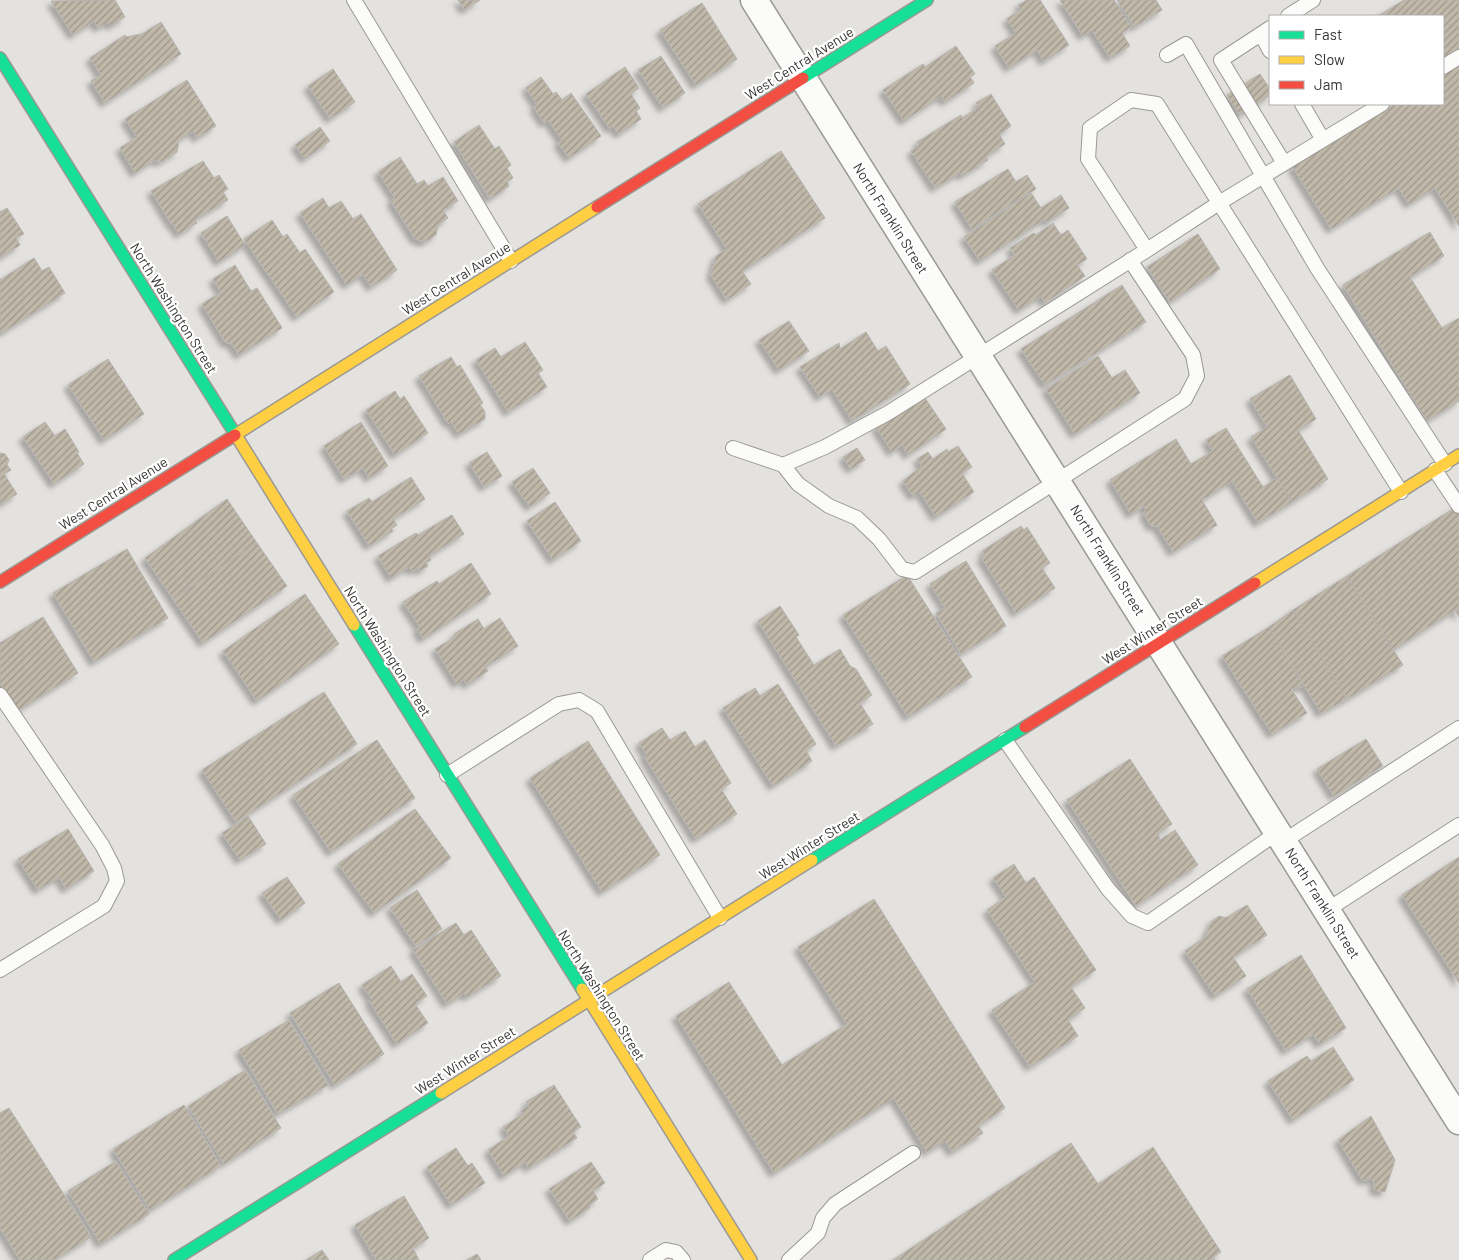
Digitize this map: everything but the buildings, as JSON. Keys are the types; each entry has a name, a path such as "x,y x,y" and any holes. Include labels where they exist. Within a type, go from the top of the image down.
{"street":[{"name":"North Franklin Street","path":"754,0 1459,1121"},
{"name":"West Central Avenue","path":"0,582 928,0"},
{"name":"North Washington Street","path":"0,58 751,1260"},
{"name":"West Winter Street","path":"174,1260 1459,455"}],"lane":[{"path":"354,0 511,261"},
{"path":"1290,15 1313,0"},
{"path":"1269,47 1265,31 1221,60 1284,163"},
{"path":"1167,55 1186,44 1317,268 1440,467 1459,506"},
{"path":"1444,66 1459,57"},
{"path":"1147,250 1088,159 1090,128 1131,100 1157,104 1401,492"},
{"path":"1303,105 1323,140"},
{"path":"783,465 825,447 888,413 1147,250 1218,203 1380,105"},
{"path":"733,448 783,465 798,484 829,506 857,518 879,539 902,569 915,572 1185,399 1197,376 1194,355 1130,260"},
{"path":"0,695 102,845 114,868 117,881 104,906 0,970"},
{"path":"447,775 559,704 579,700 597,711 720,918"},
{"path":"1004,740 1108,889 1132,916 1148,923 1281,837 1459,728"},
{"path":"1326,910 1459,825"},
{"path":"789,1260 818,1233 823,1218 835,1204 913,1153"},
{"path":"650,1260 666,1250 676,1252 683,1260"}],"traffic: fast":[{"path":"803,78 927,0"},
{"path":"0,58 237,437"},
{"path":"354,625 582,989"},
{"path":"812,860 1025,727"},
{"path":"174,1260 441,1093"}],"traffic: slow":[{"path":"235,435 597,207"},
{"path":"237,437 354,625"},
{"path":"1255,583 1459,455"},
{"path":"441,1093 812,860"},
{"path":"582,989 751,1260"}],"traffic: jam":[{"path":"597,207 803,78"},
{"path":"0,582 235,435"},
{"path":"1025,727 1255,583"}]}
